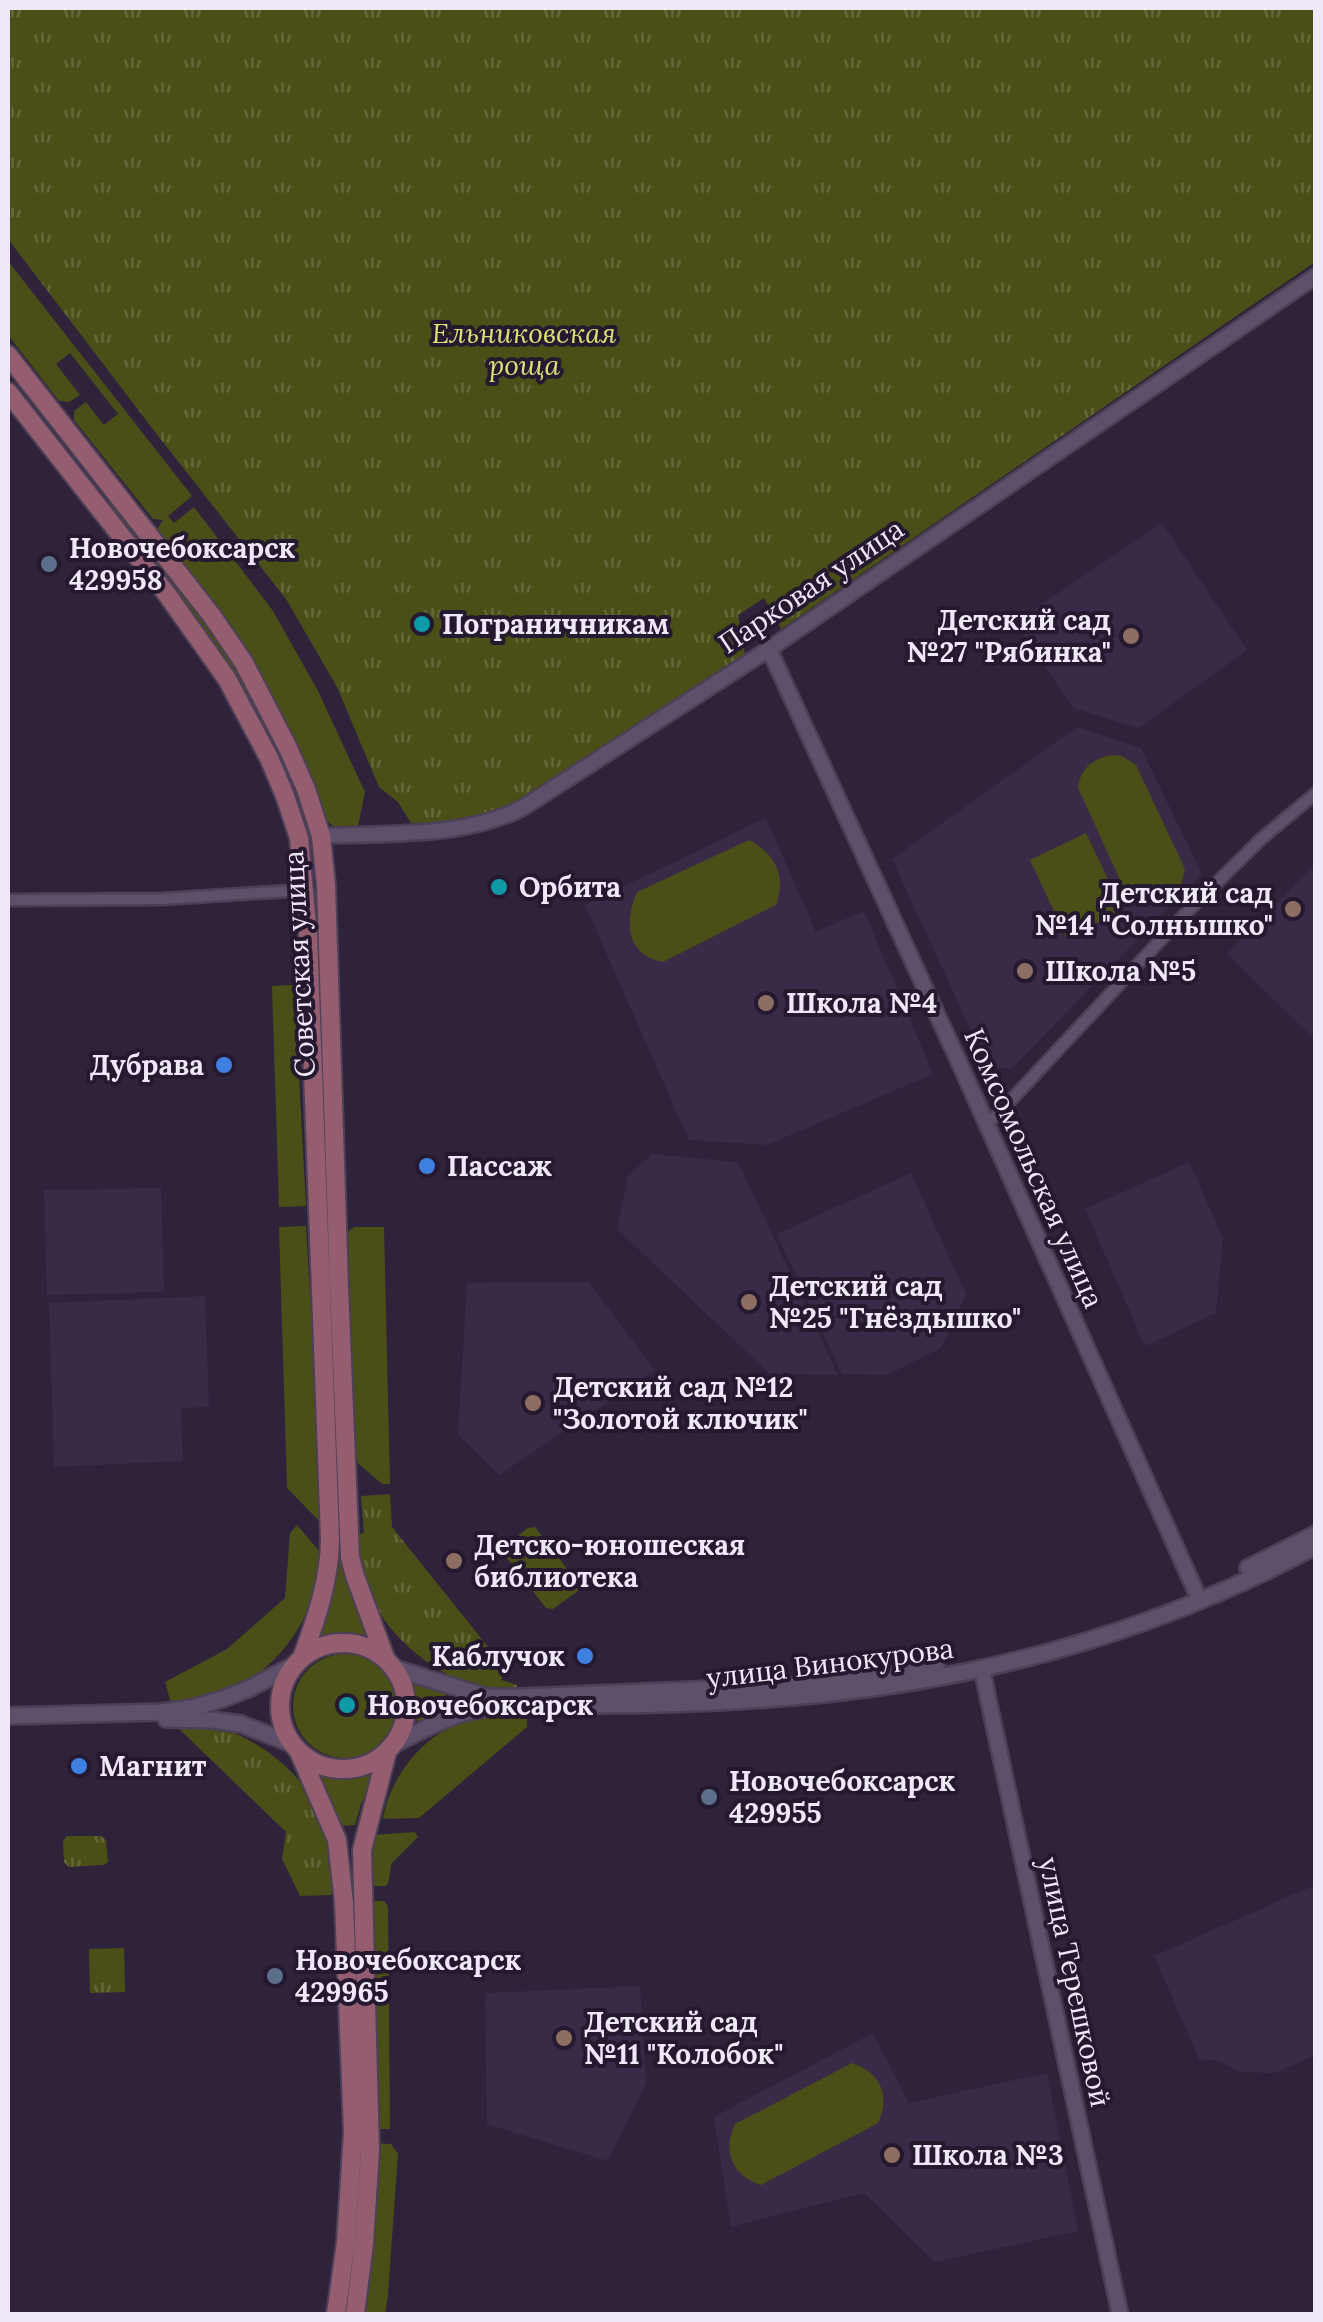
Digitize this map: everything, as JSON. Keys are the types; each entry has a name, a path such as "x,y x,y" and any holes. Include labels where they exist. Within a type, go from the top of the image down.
{"main road":[{"name":"Советская улица","path":"8,356 212,616 244,663 288,748 321,836 326,885 349,1539 355,1576 390,1664"},
{"name":"Советская улица","path":"8,392 166,593 227,679 269,758 299,838 305,890 319,1202 330,1551 324,1589 299,1661"},
{"name":"Парковая улица","path":"299,838 321,836"},
{"name":"улица Винокурова","path":"1198,1596 1316,1534"},
{"name":"улица Винокурова","path":"391,1748 448,1718 482,1709 780,1698 862,1690 981,1665 1112,1635 1316,1546"},
{"path":"8,1720 192,1708 248,1689 324,1646 348,1643 374,1651 390,1664 401,1681 406,1706 403,1728 391,1748 362,1850 370,2152 355,2314"},
{"path":"299,1661 283,1686 282,1722 337,1840 344,1903 353,2132 346,2242 336,2314"},
{"name":"улица Винокурова","path":"390,1664 487,1697 811,1685 936,1674"},
{"path":"8,1720 212,1720 240,1724 296,1748 324,1767 339,1769 363,1766 391,1748"}],"street":[{"name":"Парковая улица","path":"321,836 439,830 508,816 769,649 1316,276"},
{"name":"Комсомольская улица","path":"769,649 1198,1596"},
{"path":"986,1124 1184,915 1260,839 1316,793"},
{"path":"8,900 146,899 305,890"},
{"name":"улица Терешковой","path":"981,1665 1120,2314"}],"shaded area":[{"name":"Детский сад №27 \"Рябинка\"","path":"1162,523 1247,650 1139,728 1073,708 1015,622"},
{"name":"Школа №5","path":"1077,727 1141,748 1202,874 1011,1069 988,1067 892,859"},
{"name":"Школа №4","path":"766,818 816,932 864,911 933,1074 767,1145 689,1140 585,905"},
{"name":"Детский сад №14 \"Солнышко\"","path":"1315,864 1315,1040 1227,954"},
{"name":"Детский сад №25 \"Гнёздышко\"","path":"652,1154 738,1162 838,1375 770,1374 617,1229 628,1176"},
{"path":"1189,1162 1223,1238 1216,1313 1145,1346 1085,1209"},
{"path":"911,1173 966,1294 941,1348 887,1375 842,1374 777,1234"},
{"path":"161,1188 164,1292 47,1295 44,1190"},
{"name":"Детский сад №12 \"Золотой ключик\"","path":"589,1282 655,1370 499,1475 458,1435 467,1283"},
{"path":"205,1296 209,1407 181,1408 183,1461 54,1467 49,1303"},
{"path":"1315,1885 1315,2055 1275,2073 1241,2072 1220,2061 1199,2059 1154,1956"},
{"name":"Детский сад №11 \"Колобок\"","path":"640,1986 646,2083 608,2161 487,2124 485,1993"},
{"name":"Школа №3","path":"873,2033 909,2103 1047,2073 1078,2231 935,2262 864,2193 731,2227 714,2117"}],"green space":[{"name":"Ельниковская роща","path":"8,8 1315,8 1315,262 781,629 764,598 738,615 745,654 517,807 469,821 411,823 398,802 379,787 337,687 286,599 8,239"},
{"path":"8,261 192,496 168,516 174,523 194,507 273,611 317,689 365,792 355,828 334,827 326,820 272,695 241,639 156,531 163,520 153,519 74,420 74,411 86,402 104,425 118,414 70,353 56,364 80,395 69,402 59,401 8,335"},
{"path":"112,500 239,671 274,738 303,807 298,809 246,694 190,611 108,504"},
{"path":"1112,755 1136,765 1185,869 1181,885 1168,898 1151,903 1126,893 1078,788 1081,775 1089,766"},
{"path":"1086,833 1123,911 1066,937 1030,860"},
{"path":"749,840 766,852 776,867 780,885 776,905 663,962 635,945 630,915 637,892"},
{"path":"294,985 306,1206 279,1207 272,986"},
{"path":"306,1226 323,1525 287,1488 279,1227"},
{"path":"354,1227 384,1227 390,1484 382,1484 352,1458 343,1236"},
{"path":"329,1291 334,1291 346,1571 368,1634 319,1640 315,1636 322,1615"},
{"path":"390,1494 392,1527 505,1668 501,1680 517,1685 517,1693 477,1688 441,1671 408,1647 383,1618 367,1586 355,1535 364,1533 361,1496"},
{"path":"297,1525 321,1553 311,1601 288,1643 254,1677 233,1689 210,1699 171,1703 165,1682 227,1649 285,1598 290,1533"},
{"path":"535,1527 578,1583 578,1591 553,1609 546,1608 504,1554 504,1547"},
{"path":"345,1654 365,1658 382,1669 393,1686 397,1706 393,1726 382,1743 365,1754 345,1758 325,1754 308,1743 297,1726 293,1706 297,1686 308,1669 325,1658"},
{"path":"419,1681 445,1694 449,1703 445,1710 419,1722 411,1716 411,1689"},
{"path":"527,1714 527,1727 419,1818 383,1819 392,1790 408,1762 443,1731 483,1717"},
{"path":"174,1724 209,1725 238,1734 268,1752 295,1776 317,1804 328,1827 337,1873 331,1895 300,1896 282,1859 286,1832"},
{"path":"323,1771 346,1775 369,1771 374,1779 355,1825 339,1826 316,1777"},
{"path":"415,1832 418,1837 391,1864 386,1886 371,1886 367,1851 372,1835"},
{"path":"67,1836 101,1836 106,1840 108,1862 69,1867 64,1862 63,1841"},
{"path":"372,1901 384,1901 388,1906 390,2129 380,2129 373,2120 367,1907"},
{"path":"124,1948 125,1992 90,1993 89,1949"},
{"path":"852,2063 870,2073 881,2087 884,2104 878,2123 761,2185 737,2169 730,2153 735,2124"},
{"path":"374,2143 391,2144 398,2154 388,2295 385,2314 359,2314"}],"place":[{"name":"Новочебоксарск 429958","path":"49,564"},
{"name":"Пограничникам","path":"422,624"},
{"name":"Детский сад №27 \"Рябинка\"","path":"1131,636"},
{"name":"Орбита","path":"499,887"},
{"name":"Детский сад №14 \"Солнышко\"","path":"1293,909"},
{"name":"Школа №5","path":"1025,971"},
{"name":"Школа №4","path":"766,1003"},
{"name":"Дубрава","path":"224,1065"},
{"name":"Пассаж","path":"427,1166"},
{"name":"Детский сад №25 \"Гнёздышко\"","path":"749,1302"},
{"name":"Детский сад №12 \"Золотой ключик\"","path":"533,1403"},
{"name":"Детско-юношеская библиотека","path":"454,1561"},
{"name":"Каблучок","path":"585,1656"},
{"name":"Новочебоксарск","path":"347,1705"},
{"name":"Магнит","path":"79,1766"},
{"name":"Новочебоксарск 429955","path":"709,1797"},
{"name":"Новочебоксарск 429965","path":"275,1976"},
{"name":"Детский сад №11 \"Колобок\"","path":"564,2038"},
{"name":"Школа №3","path":"892,2155"}]}
